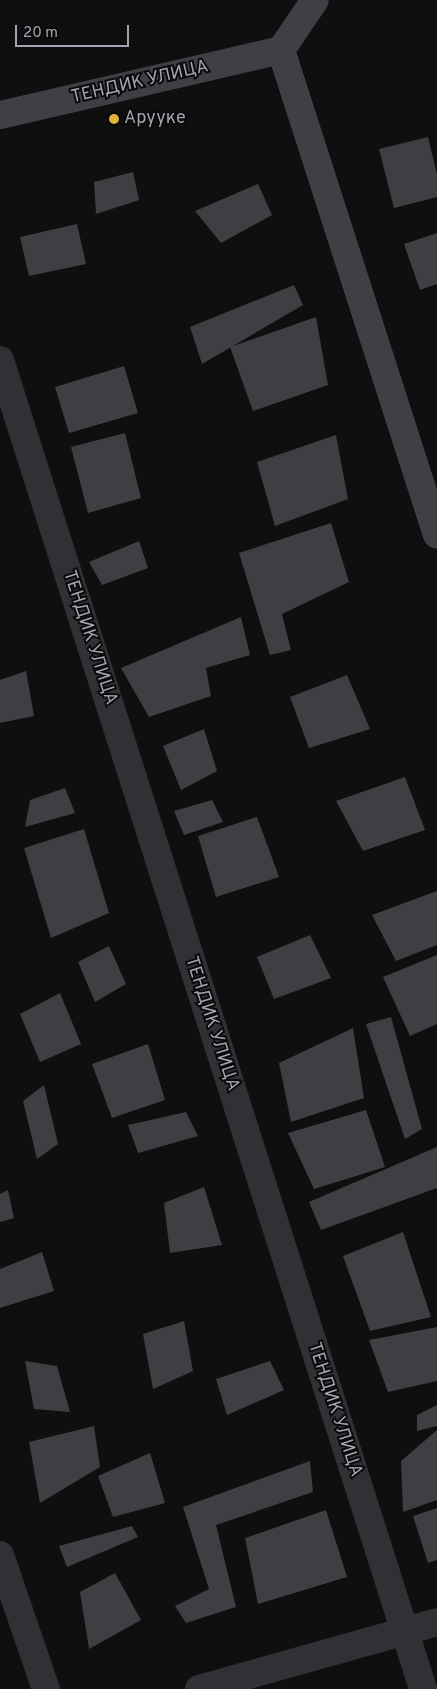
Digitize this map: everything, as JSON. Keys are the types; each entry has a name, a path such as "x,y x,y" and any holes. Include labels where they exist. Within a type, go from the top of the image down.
{"street":[{"path":"315,0 281,50 437,535"},
{"name":"ТЕНДИК УЛИЦА","path":"0,115 281,50"},
{"name":"ТЕНДИК УЛИЦА","path":"0,360 424,1689"},
{"path":"0,1556 46,1689"},
{"path":"199,1689 437,1622"}],"building":[{"path":"428,137 437,174 437,197 394,208 379,149"},
{"path":"133,172 139,200 96,214 94,182"},
{"path":"258,184 272,215 221,243 195,211"},
{"path":"77,224 86,264 29,276 20,237"},
{"path":"437,233 437,284 420,290 404,244"},
{"path":"294,285 303,305 202,364 190,327"},
{"path":"316,317 328,385 253,411 230,347"},
{"path":"124,366 138,413 69,433 55,387"},
{"path":"125,433 141,498 88,513 71,447"},
{"path":"336,435 348,499 275,526 257,462"},
{"path":"331,523 349,582 282,614 291,650 270,655 239,553"},
{"path":"139,541 148,568 102,585 89,562"},
{"path":"241,617 250,655 206,668 211,696 149,717 121,668"},
{"path":"26,671 34,716 0,723 0,680"},
{"path":"347,675 370,729 309,748 290,697"},
{"path":"204,729 217,771 181,790 163,746"},
{"path":"405,777 425,830 363,851 336,801"},
{"path":"65,788 75,813 25,827 30,800"},
{"path":"212,800 223,822 184,835 174,811"},
{"path":"257,817 279,877 216,897 198,836"},
{"path":"84,829 109,913 51,938 24,848"},
{"path":"437,891 437,945 396,961 372,915"},
{"path":"310,935 331,978 274,999 257,957"},
{"path":"109,946 126,984 95,1002 78,962"},
{"path":"437,955 437,1024 410,1036 383,977"},
{"path":"60,993 81,1044 40,1062 20,1014"},
{"path":"391,1017 422,1129 405,1139 366,1024"},
{"path":"353,1028 364,1098 291,1122 279,1063"},
{"path":"148,1044 165,1100 112,1118 92,1064"},
{"path":"44,1085 58,1144 37,1159 23,1101"},
{"path":"366,1110 385,1167 314,1189 288,1133"},
{"path":"186,1112 198,1136 138,1153 128,1125"},
{"path":"437,1147 437,1188 321,1230 309,1202"},
{"path":"204,1187 222,1245 170,1253 164,1203"},
{"path":"8,1190 14,1218 0,1222 0,1194"},
{"path":"403,1232 431,1317 370,1331 343,1256"},
{"path":"42,1252 54,1291 0,1308 0,1269"},
{"path":"184,1321 193,1371 153,1389 143,1334"},
{"path":"437,1327 437,1381 388,1392 369,1340"},
{"path":"25,1361 57,1366 70,1412 34,1409"},
{"path":"270,1361 284,1390 227,1415 216,1379"},
{"path":"437,1405 437,1426 417,1431 417,1415"},
{"path":"94,1426 100,1467 40,1503 29,1442"},
{"path":"437,1430 437,1500 403,1512 401,1461"},
{"path":"150,1453 165,1503 113,1517 98,1476"},
{"path":"310,1461 313,1492 216,1525 236,1607 186,1623 175,1606 209,1589 183,1507"},
{"path":"437,1508 437,1560 428,1563 413,1516"},
{"path":"326,1510 347,1577 258,1604 245,1538"},
{"path":"132,1526 138,1537 67,1567 59,1546"},
{"path":"115,1573 141,1620 89,1649 80,1592"}],"place":[{"name":"Арууке","path":"114,119"}]}
